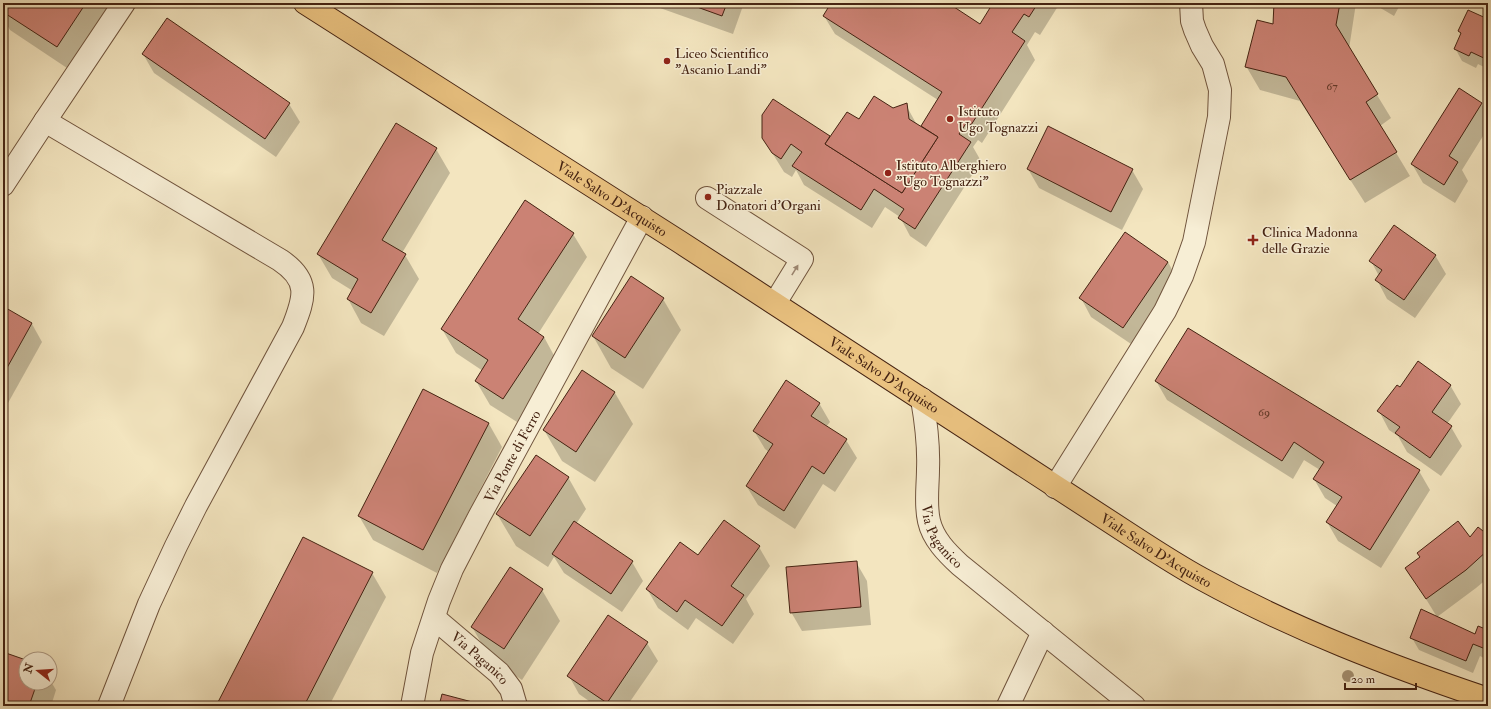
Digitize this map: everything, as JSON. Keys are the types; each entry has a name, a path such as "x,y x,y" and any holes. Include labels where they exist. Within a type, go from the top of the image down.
{"main road":[{"name":"Viale Salvo D'Acquisto","path":"305,3 642,217 1055,487 1188,571 1228,593 1370,657 1488,699"}],"street":[{"path":"3,186 45,120 124,3"},
{"path":"1055,487 1165,311 1182,276 1194,242 1216,133 1220,103 1220,90 1213,64 1202,46 1192,21 1191,3"},
{"path":"45,120 280,260 294,271 302,287 301,306 293,326 176,546 149,604 109,706"},
{"path":"707,198 802,259 774,303"},
{"name":"Via Ponte di Ferro","path":"412,706 422,653 446,585 459,555 642,217"},
{"name":"Via Paganico","path":"922,399 928,444 929,521 943,548 954,559 1134,706"},
{"name":"Via Paganico","path":"434,618 500,673 511,689 516,706"},
{"path":"1008,706 1043,632"}],"building":[{"path":"3,3 86,3 57,47 3,12"},
{"path":"686,3 727,3 722,16"},
{"name":"Istituto Ugo Tognazzi","path":"831,3 948,3 980,24 993,3 1038,3 1029,17 1024,14 1012,32 1025,41 971,125 967,122 959,134 971,142 915,229 898,218 904,209 874,189 861,210 792,166 802,152 791,144 781,159 772,153 762,138 762,115 773,99 830,136 825,144 902,193 938,137 921,126 942,92 823,16"},
{"path":"1274,3 1340,3 1336,25 1378,94 1366,102 1397,152 1350,180 1286,77 1245,67 1257,20 1273,24"},
{"path":"1468,10 1488,19 1488,60 1471,52 1469,56 1454,49 1461,33 1458,31"},
{"path":"167,18 290,103 265,139 142,54"},
{"path":"1459,88 1482,103 1449,156 1458,162 1444,185 1411,164"},
{"path":"874,96 893,108 907,103 909,119 938,137 902,193 825,144 847,112 859,119"},
{"path":"396,123 437,148 382,240 406,254 371,313 347,299 358,279 317,254"},
{"path":"1048,126 1133,169 1111,212 1027,169"},
{"path":"525,200 574,233 518,319 544,337 503,399 475,381 488,360 441,329"},
{"path":"1394,225 1436,255 1404,300 1375,280 1382,270 1369,261"},
{"path":"1125,232 1168,262 1123,328 1079,298"},
{"path":"631,276 664,298 625,358 592,336"},
{"path":"6,308 32,323 3,375 3,313"},
{"path":"1188,328 1420,470 1370,550 1326,522 1342,497 1313,479 1324,462 1294,442 1282,461 1155,381"},
{"path":"1418,361 1451,385 1432,412 1452,426 1430,458 1395,433 1400,427 1377,411 1397,385 1400,387"},
{"path":"582,370 615,392 576,452 543,430"},
{"path":"786,380 820,403 811,416 847,439 824,474 812,466 784,511 746,486 773,444 753,431"},
{"path":"423,389 489,423 423,550 358,516"},
{"path":"536,455 569,477 530,536 496,514"},
{"path":"724,520 760,546 731,586 744,595 722,626 685,600 677,612 646,589 680,542 698,555"},
{"path":"574,521 633,561 611,594 552,554"},
{"path":"1458,521 1470,537 1478,527 1488,535 1488,550 1466,570 1426,599 1405,568 1420,557 1417,553"},
{"path":"303,537 373,572 304,706 216,706"},
{"path":"857,561 861,607 790,613 786,567"},
{"path":"510,567 543,589 504,649 471,627"},
{"path":"1421,609 1475,634 1478,626 1488,630 1488,650 1473,644 1466,661 1410,638"},
{"path":"608,615 648,642 607,703 567,676"},
{"path":"3,652 18,657 18,691 34,691 29,706 3,706"},
{"path":"442,694 480,704 480,706 439,706"}],"place":[{"name":"Liceo Scientifico \"Ascanio Landi\"","path":"667,61"},
{"name":"Istituto Ugo Tognazzi","path":"950,119"},
{"name":"Istituto Alberghiero \"Ugo Tognazzi\"","path":"888,173"},
{"name":"Piazzale Donatori d'Organi","path":"708,197"},
{"name":"Clinica Madonna delle Grazie","path":"1253,240"}]}
